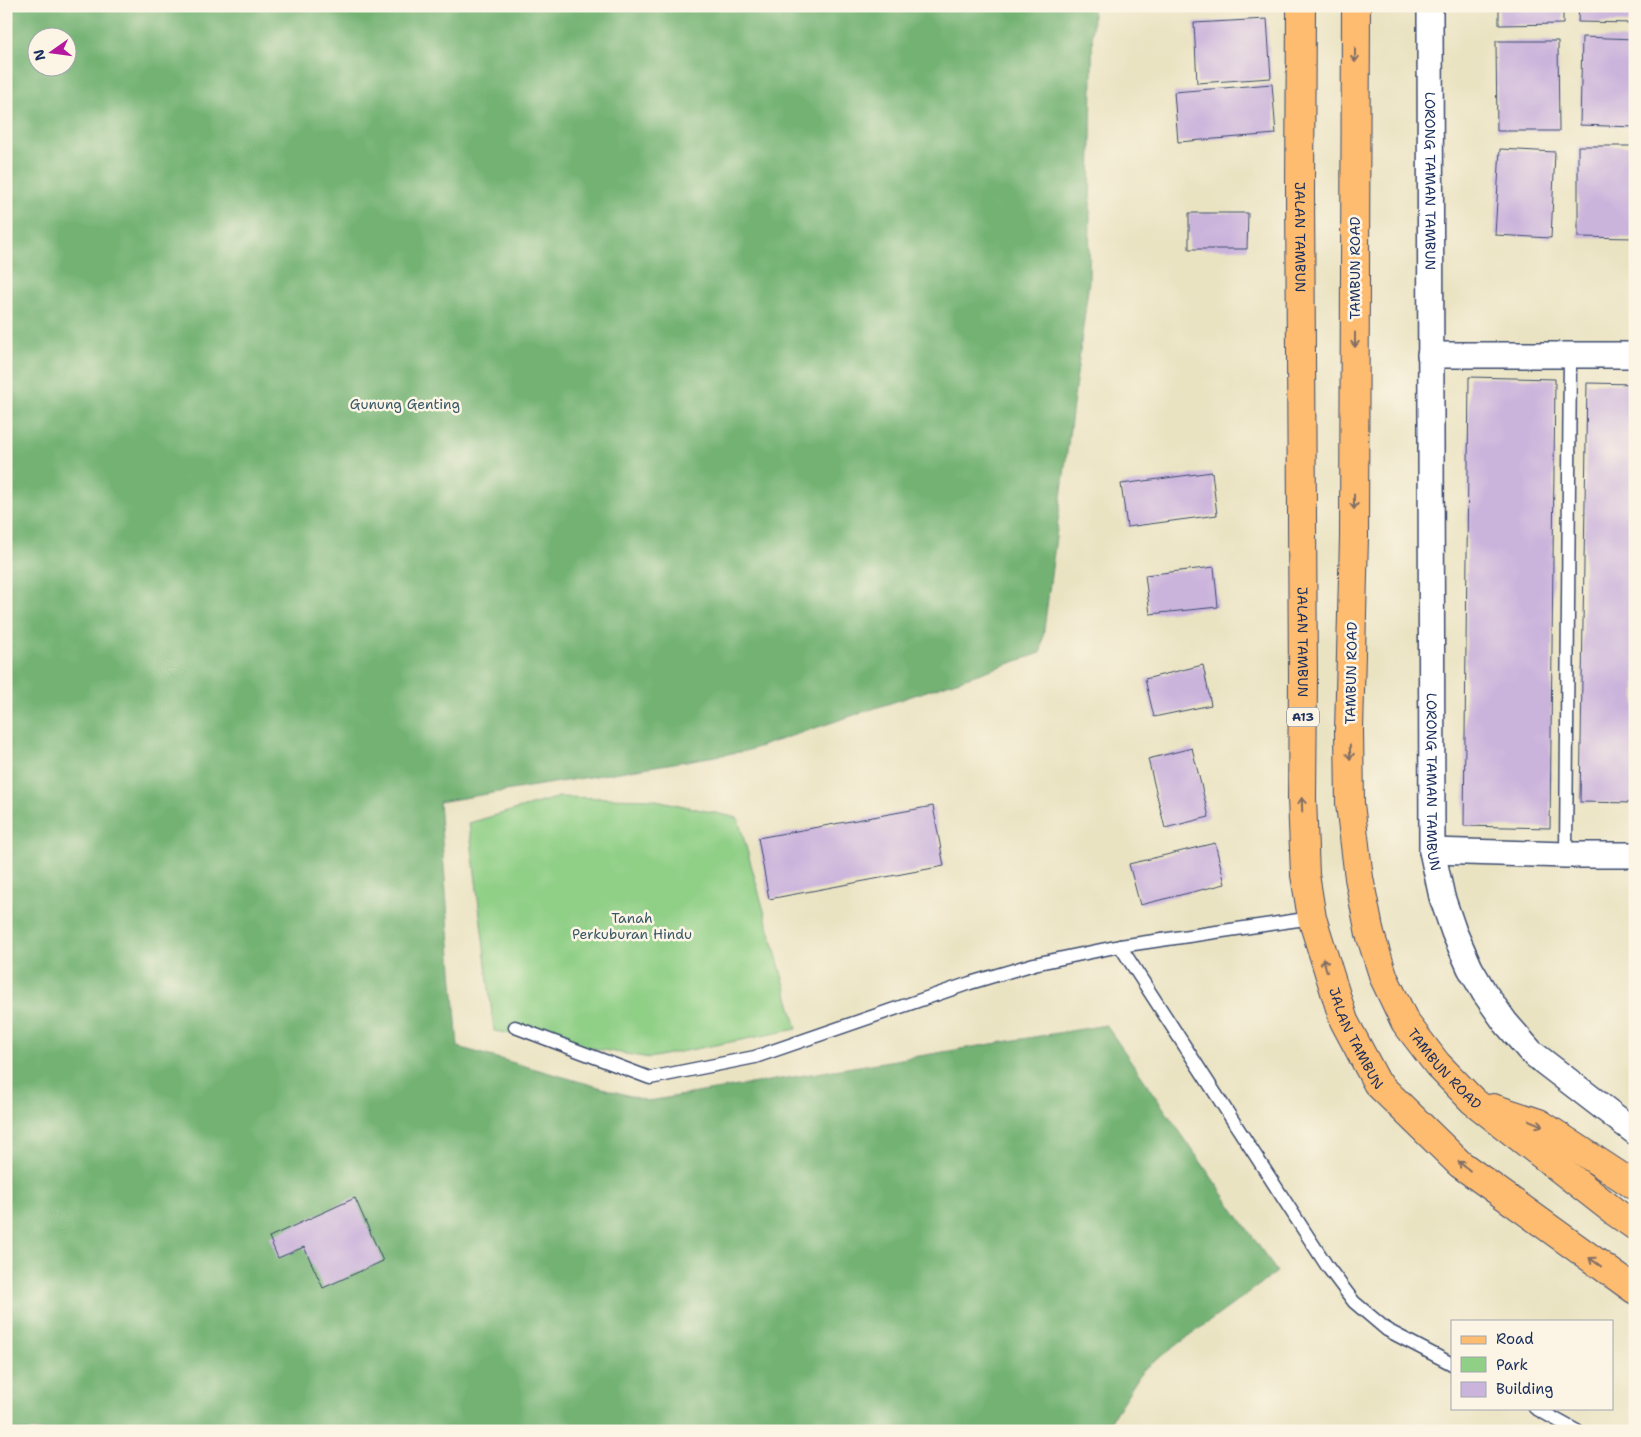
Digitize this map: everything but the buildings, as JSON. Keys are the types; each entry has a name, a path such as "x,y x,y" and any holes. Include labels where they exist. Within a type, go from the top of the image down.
{"main road":[{"name":"JALAN TAMBUN","path":"1301,6 1302,798 1305,874 1312,918 1344,1021 1377,1083 1460,1164 1635,1290"},
{"name":"TAMBUN ROAD","path":"1356,6 1354,527 1350,804 1358,878 1370,934 1384,978 1405,1022 1437,1064 1473,1101 1635,1226"},
{"path":"1473,1101 1539,1123 1635,1186"}],"street":[{"name":"LORONG TAMAN TAMBUN","path":"1430,6 1432,851 1442,896 1454,932 1470,968 1505,1022 1531,1052 1635,1132"},
{"path":"1430,355 1635,355"},
{"path":"1432,851 1635,855"}],"lane":[{"path":"1566,855 1570,354"},
{"path":"516,1027 650,1078 755,1057 970,983 1034,964 1120,946 1312,918"},
{"path":"1120,946 1327,1266 1354,1302 1387,1330 1451,1363"},
{"path":"1539,1410 1577,1431"}],"green space":[{"name":"Gunung Genting","path":"6,6 1093,6 1089,281 1041,653 746,751 439,802 458,1047 648,1101 1106,1025 1277,1272 1143,1370 1104,1431 6,1431"},
{"name":"Tanah Perkuburan Hindu","path":"559,797 652,799 738,818 797,1029 649,1058 494,1031 469,823"}]}
